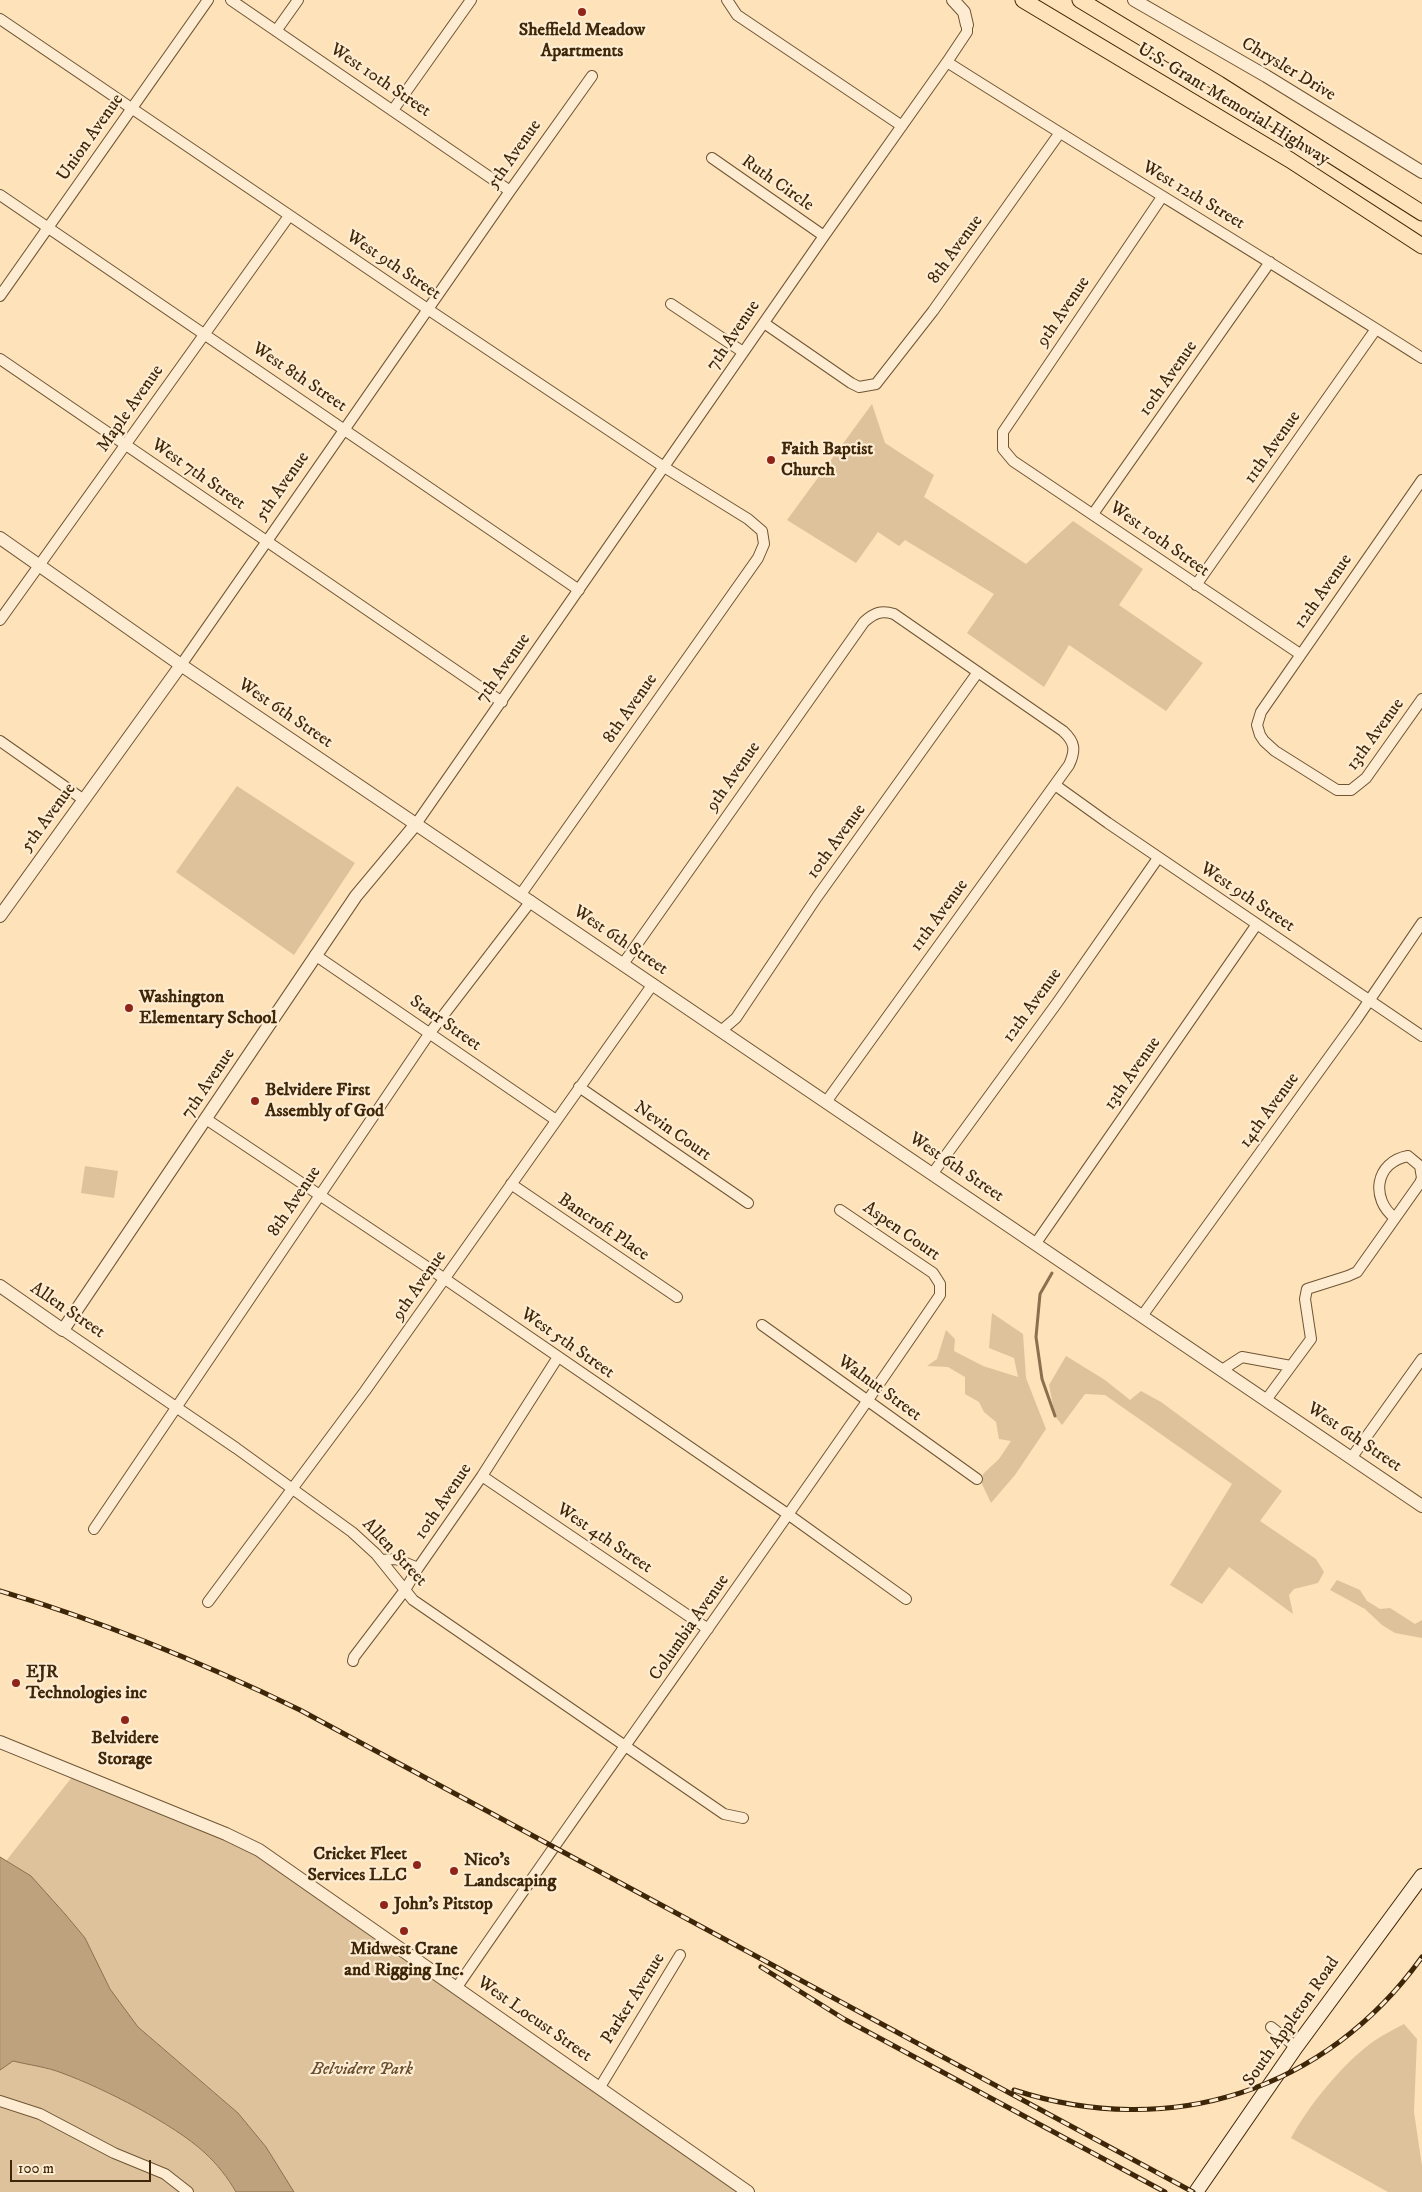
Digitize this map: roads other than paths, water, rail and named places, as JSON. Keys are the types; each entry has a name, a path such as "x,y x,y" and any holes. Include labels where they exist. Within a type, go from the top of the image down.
{"main road":[{"name":"U.S. Grant Memorial Highway","path":"1023,0 1290,160 1422,246"},
{"name":"U.S. Grant Memorial Highway","path":"1080,0 1219,84 1422,213"},
{"name":"South Appleton Road","path":"1196,2192 1296,2047 1422,1876"}],"street":[{"name":"Union Avenue","path":"0,296 208,0"},
{"name":"West 10th Street","path":"231,0 510,191"},
{"path":"276,31 298,0"},
{"path":"393,110 471,0"},
{"path":"727,0 737,14 902,126"},
{"path":"953,0 964,12 967,25"},
{"name":"Chrysler Drive","path":"1134,0 1266,76 1422,172"},
{"name":"West 9th Street","path":"0,19 428,310 664,467 748,519 762,531 764,540"},
{"name":"7th Avenue","path":"63,1330 315,955 356,896 416,824 502,702 743,352 947,62 967,32 967,25"},
{"name":"West 12th Street","path":"947,62 1059,134 1270,262 1422,358"},
{"name":"5th Avenue","path":"0,916 182,665 510,191 592,76"},
{"name":"8th Avenue","path":"764,323 851,383 859,387 876,384 933,311 1059,134"},
{"name":"Ruth Circle","path":"712,158 824,236"},
{"name":"West 8th Street","path":"0,195 579,590"},
{"name":"9th Avenue","path":"1003,448 1003,432 1162,197"},
{"name":"Maple Avenue","path":"0,620 289,216"},
{"name":"10th Avenue","path":"1093,514 1270,262"},
{"path":"671,304 743,352"},
{"name":"11th Avenue","path":"1196,585 1376,329"},
{"name":"West 7th Street","path":"0,359 502,702"},
{"name":"West 10th Street","path":"1003,448 1013,461 1300,654"},
{"name":"12th Avenue","path":"1355,789 1337,790 1275,751 1264,741 1257,725 1261,712 1300,654 1422,480"},
{"name":"West 6th Street","path":"0,538 182,665 1422,1506"},
{"name":"8th Avenue","path":"94,1529 429,1034 526,897 758,558 764,540"},
{"name":"9th Avenue","path":"623,964 864,622 877,613 887,612 894,614 978,672"},
{"name":"10th Avenue","path":"722,1030 736,1018 817,897 978,672"},
{"name":"11th Avenue","path":"826,1102 1069,766 1074,747 1070,737 1063,730 978,672"},
{"name":"13th Avenue","path":"1355,789 1366,778 1422,699"},
{"path":"0,741 84,800"},
{"name":"West 9th Street","path":"1055,785 1158,858 1370,999 1422,1036"},
{"name":"12th Avenue","path":"933,1173 1057,1003 1158,858"},
{"name":"14th Avenue","path":"1142,1316 1370,999 1422,923"},
{"name":"13th Avenue","path":"1036,1243 1257,924"},
{"name":"Starr Street","path":"315,955 556,1120"},
{"name":"9th Avenue","path":"208,1602 293,1489 445,1279 653,984"},
{"name":"Nevin Court","path":"579,1087 748,1203"},
{"name":"West 5th Street","path":"206,1119 445,1279 789,1515 906,1599"},
{"path":"1266,1400 1311,1339 1305,1299 1307,1288 1357,1272 1395,1218 1422,1178 1420,1166 1408,1156 1395,1160 1388,1166 1378,1183 1379,1192 1386,1211 1395,1218"},
{"name":"Bancroft Place","path":"511,1184 677,1297"},
{"name":"Aspen Court","path":"840,1210 933,1272 940,1284"},
{"name":"Columbia Avenue","path":"457,1987 553,1847 626,1748 868,1401 940,1295 940,1284"},
{"name":"Allen Street","path":"0,1286 176,1406 352,1532 382,1560 419,1605 724,1814 743,1818"},
{"name":"Walnut Street","path":"762,1325 977,1479"},
{"name":"10th Avenue","path":"354,1661 354,1657 405,1590 418,1568 482,1476 558,1357"},
{"path":"1222,1370 1242,1357 1291,1366"},
{"path":"1352,1458 1422,1359"},
{"name":"West 4th Street","path":"482,1476 708,1630"},
{"path":"382,1560 396,1559 418,1568"},
{"name":"West Locust Street","path":"0,1742 209,1827 259,1850 748,2192"},
{"name":"Parker Avenue","path":"600,2087 680,1955"},
{"path":"1271,2027 1296,2047"},
{"path":"0,2101 40,2114 114,2153 165,2174 188,2192"}],"waterway":[{"path":"1052,1273 1040,1294 1036,1337 1042,1379 1055,1416"}],"railway":[{"path":"0,1591 77,1616 153,1644 300,1710 1193,2192"},
{"path":"1014,2090 1072,2104 1130,2110 1186,2106 1240,2093 1292,2071 1340,2041 1383,2003 1422,1957"},
{"path":"761,1967 844,2019 1165,2192"}],"place":[{"name":"Sheffield Meadow Apartments","path":"582,12"},
{"name":"Faith Baptist Church","path":"771,460"},
{"name":"Washington Elementary School","path":"129,1008"},
{"name":"Belvidere First Assembly of God","path":"255,1101"},
{"name":"EJR Technologies inc","path":"16,1683"},
{"name":"Belvidere Storage","path":"125,1720"},
{"name":"Cricket Fleet Services LLC","path":"417,1865"},
{"name":"Nico's Landscaping","path":"454,1871"},
{"name":"John's Pitstop","path":"384,1905"},
{"name":"Midwest Crane and Rigging Inc.","path":"404,1931"}],"park label":[{"name":"Belvidere Park","path":"362,2070"}]}
